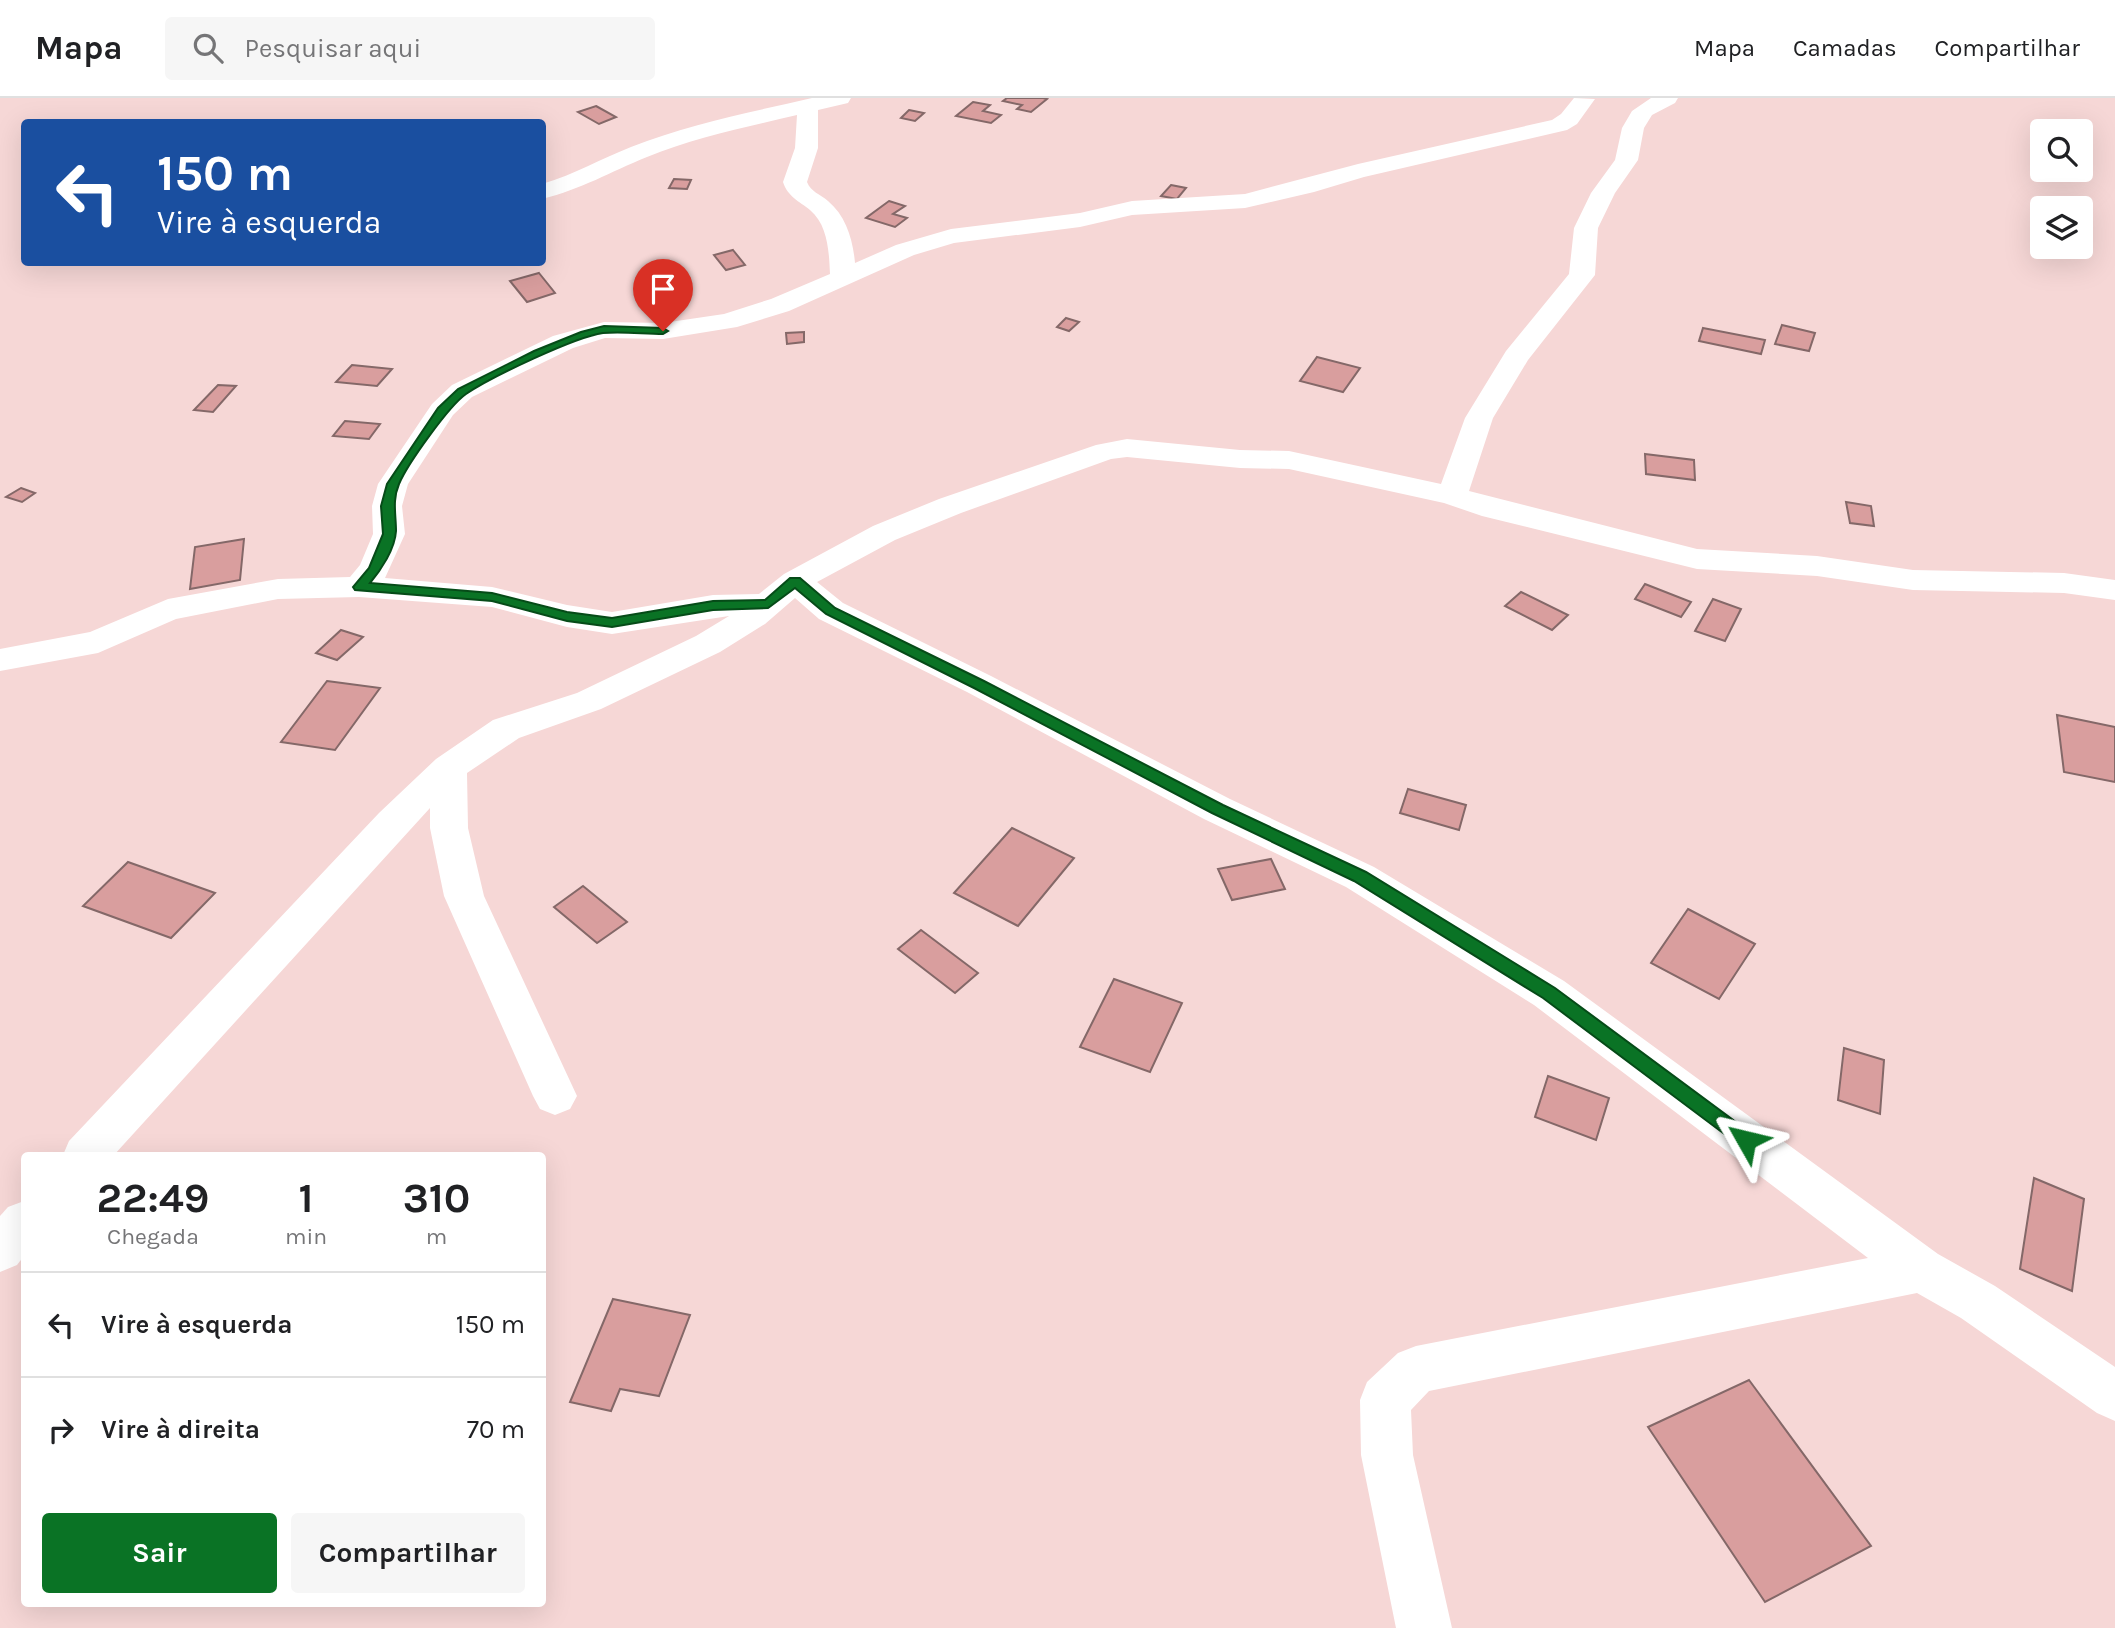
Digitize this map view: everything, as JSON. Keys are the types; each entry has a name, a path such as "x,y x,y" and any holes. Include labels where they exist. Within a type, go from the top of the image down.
{"street":[{"path":"546,191 586,178 639,152 754,117 840,98"},
{"path":"359,587 375,569 389,534 387,506 393,484 442,410 462,391 538,353 585,334 604,330 674,330 728,321 780,305 905,250 951,236 1080,220 1132,208 1212,204 1270,197 1358,171 1559,125 1602,109 1643,111 1667,98"},
{"path":"807,107 808,140 802,164 795,173 795,184 802,194 825,211 836,228 844,279"},
{"path":"1452,496 1479,418 1516,358 1582,275 1586,228 1603,193 1626,160 1602,109"},
{"path":"88,1152 296,924 392,823 449,768 506,729 620,687 708,644 782,593 884,533 929,514 1106,451 1127,448 1240,459 1289,460 1452,496 1493,509 1697,559 1817,566 1913,580 2063,583 2115,590"},
{"path":"0,660 98,642 152,615 278,589 359,587 492,597 597,622 639,620 782,593 831,611 979,684 1217,809 1360,877 1549,993 1920,1270 1978,1302 2115,1396"},
{"path":"449,768 449,828 464,896 555,1096"},
{"path":"0,1250 21,1226"},
{"path":"1424,1628 1387,1455 1385,1400 1416,1370 1920,1270"}],"building":[{"path":"1007,98 1047,99 1031,112 1017,109 1022,105 1003,101"},
{"path":"973,102 990,105 983,111 1001,115 991,123 956,116"},
{"path":"596,106 616,117 599,124 578,112"},
{"path":"909,110 924,113 915,121 901,118"},
{"path":"674,179 691,180 687,189 669,188"},
{"path":"1171,185 1186,188 1177,199 1161,196"},
{"path":"889,201 905,206 893,214 907,218 895,227 866,218"},
{"path":"733,250 745,265 726,270 714,255"},
{"path":"539,273 555,293 527,302 510,281"},
{"path":"1066,318 1079,322 1069,331 1057,327"},
{"path":"1782,325 1815,333 1809,351 1775,344"},
{"path":"1703,328 1765,340 1761,354 1699,341"},
{"path":"804,332 804,342 787,344 786,333"},
{"path":"1317,357 1360,368 1343,392 1300,381"},
{"path":"352,365 392,369 377,386 336,382"},
{"path":"218,385 236,386 213,412 194,410"},
{"path":"345,421 380,424 369,439 333,436"},
{"path":"1645,454 1694,460 1695,480 1646,474"},
{"path":"21,488 35,493 22,502 6,497"},
{"path":"1846,502 1871,506 1874,526 1850,523"},
{"path":"244,539 240,580 190,589 195,547"},
{"path":"1645,584 1691,602 1681,617 1635,599"},
{"path":"1521,592 1568,615 1552,630 1505,606"},
{"path":"1713,599 1741,609 1725,641 1695,631"},
{"path":"341,630 363,637 337,660 316,653"},
{"path":"327,681 380,688 335,750 281,742"},
{"path":"2057,715 2115,727 2115,782 2064,772"},
{"path":"1408,789 1466,805 1459,830 1400,813"},
{"path":"1012,828 1074,858 1018,926 954,893"},
{"path":"1271,859 1285,889 1232,900 1218,869"},
{"path":"128,862 215,893 171,938 83,906"},
{"path":"583,886 627,922 597,943 554,907"},
{"path":"1688,909 1755,944 1719,999 1651,963"},
{"path":"921,930 978,973 955,993 898,949"},
{"path":"1114,979 1182,1003 1150,1072 1080,1047"},
{"path":"1844,1048 1884,1060 1880,1114 1838,1100"},
{"path":"1548,1076 1609,1098 1596,1140 1535,1117"},
{"path":"2034,1178 2084,1199 2072,1291 2020,1269"},
{"path":"613,1299 690,1315 659,1396 620,1389 611,1411 570,1402"},
{"path":"1749,1380 1871,1546 1765,1602 1648,1427"}],"route":[{"path":"663,331 604,330 585,334 538,353 462,391 442,410 403,465 393,484 387,506 389,534 375,569 359,587 492,597 567,617 612,623 713,606 768,604 795,581 819,604 846,619 979,684 1217,809 1360,877 1549,993 1746,1140"}]}
